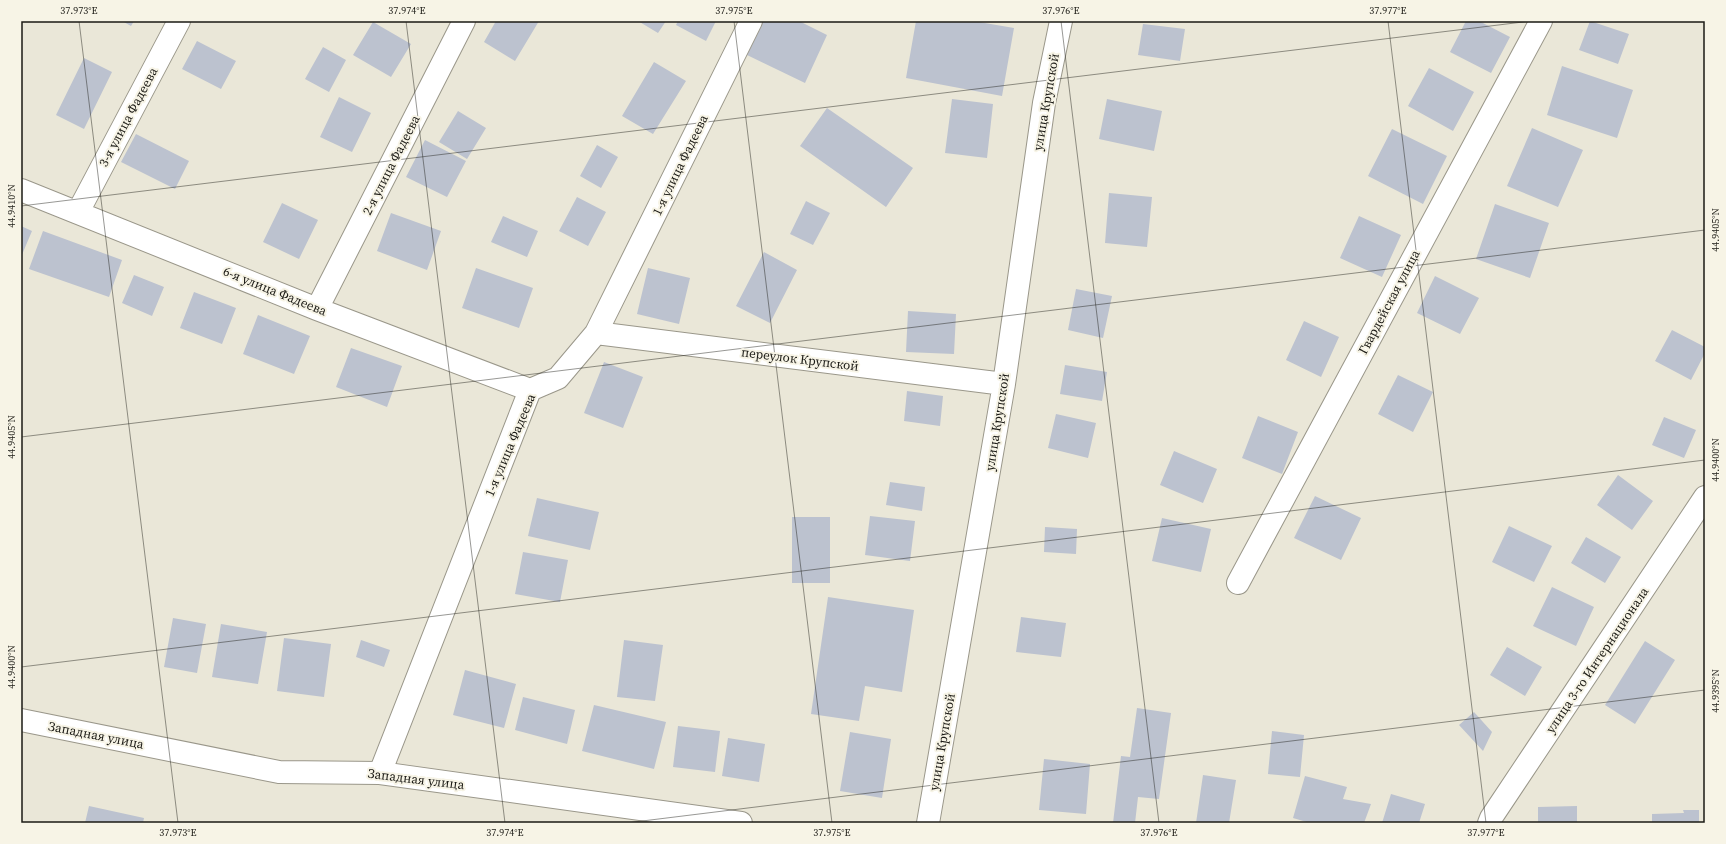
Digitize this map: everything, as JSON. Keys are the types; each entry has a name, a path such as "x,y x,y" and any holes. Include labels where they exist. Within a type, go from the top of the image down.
{"street":[{"name":"3-я улица Фадеева","path":"78,212 179,21"},
{"name":"2-я улица Фадеева","path":"317,309 464,21"},
{"name":"1-я улица Фадеева","path":"380,773 530,390 558,378 596,334 751,21"},
{"name":"улица Крупской","path":"928,823 1004,384 1044,103 1061,21"},
{"name":"Гвардейская улица","path":"1238,584 1541,21"},
{"name":"6-я улица Фадеева","path":"21,190 317,309 530,390"},
{"name":"переулок Крупской","path":"596,334 1004,384"},
{"name":"улица 3-го Интернационала","path":"1489,823 1705,497"},
{"name":"Западная улица","path":"21,720 279,772 380,773 741,823"}],"building":[{"path":"122,21 134,21 131,26"},
{"path":"496,21 539,21 515,61 484,42"},
{"path":"638,21 666,21 658,33"},
{"path":"678,21 716,21 706,41 676,25"},
{"path":"763,21 799,21 827,35 805,83 747,55"},
{"path":"916,21 973,21 1014,28 1002,96 906,78"},
{"path":"1466,21 1479,21 1510,37 1491,73 1450,52"},
{"path":"1590,21 1629,34 1618,64 1579,50"},
{"path":"373,22 411,44 391,77 353,55"},
{"path":"1143,24 1185,29 1180,61 1138,55"},
{"path":"197,41 236,61 221,89 182,69"},
{"path":"323,47 346,60 329,92 305,79"},
{"path":"84,58 112,72 84,129 56,115"},
{"path":"654,62 686,81 653,134 622,116"},
{"path":"1562,66 1633,90 1617,138 1547,115"},
{"path":"1429,68 1474,92 1453,131 1408,106"},
{"path":"339,97 371,113 352,152 320,137"},
{"path":"952,99 993,104 987,158 945,153"},
{"path":"1107,99 1162,111 1154,151 1099,139"},
{"path":"827,108 913,168 886,207 800,146"},
{"path":"458,111 486,128 467,159 439,142"},
{"path":"1532,128 1583,150 1558,207 1507,186"},
{"path":"1392,129 1447,156 1423,204 1368,176"},
{"path":"136,134 189,161 175,189 121,162"},
{"path":"425,140 466,161 447,197 406,177"},
{"path":"597,145 618,157 601,188 580,176"},
{"path":"1109,193 1152,197 1147,247 1105,243"},
{"path":"577,197 606,212 588,246 559,231"},
{"path":"806,201 830,213 813,245 790,234"},
{"path":"282,203 318,220 299,259 263,242"},
{"path":"1495,204 1549,223 1530,278 1476,259"},
{"path":"391,213 441,231 427,270 377,251"},
{"path":"503,216 538,231 527,257 491,242"},
{"path":"1359,216 1401,235 1382,277 1340,258"},
{"path":"21,226 32,231 21,257"},
{"path":"43,231 122,260 109,297 29,269"},
{"path":"764,252 797,270 770,323 736,306"},
{"path":"476,268 533,288 519,328 462,308"},
{"path":"648,268 690,278 679,324 637,314"},
{"path":"134,275 164,287 152,316 122,303"},
{"path":"1435,276 1479,298 1460,334 1417,313"},
{"path":"1076,289 1112,296 1103,338 1068,330"},
{"path":"194,292 236,308 222,344 180,328"},
{"path":"908,311 956,314 954,354 906,352"},
{"path":"258,315 310,336 294,374 243,354"},
{"path":"1304,321 1339,337 1321,377 1286,360"},
{"path":"1672,330 1705,347 1705,353 1691,380 1655,361"},
{"path":"351,348 402,366 387,407 336,387"},
{"path":"604,362 643,377 623,428 584,413"},
{"path":"1065,365 1107,372 1102,401 1060,394"},
{"path":"1398,375 1433,392 1413,432 1378,414"},
{"path":"907,391 943,396 940,426 904,421"},
{"path":"1056,414 1096,423 1088,458 1048,448"},
{"path":"1258,416 1298,432 1282,474 1242,458"},
{"path":"1664,417 1696,430 1684,458 1652,445"},
{"path":"1174,451 1217,469 1203,503 1160,485"},
{"path":"1618,475 1653,501 1632,530 1597,505"},
{"path":"890,482 925,487 922,511 886,505"},
{"path":"1315,496 1361,518 1341,560 1294,538"},
{"path":"537,498 599,512 590,550 528,536"},
{"path":"870,516 915,521 910,561 865,555"},
{"path":"792,517 830,517 830,583 792,583"},
{"path":"1162,518 1211,529 1201,572 1152,561"},
{"path":"1509,526 1552,546 1534,582 1492,562"},
{"path":"1045,527 1077,529 1076,554 1044,552"},
{"path":"1586,537 1621,557 1605,583 1571,563"},
{"path":"523,552 568,560 560,602 515,594"},
{"path":"1552,587 1594,607 1576,646 1533,626"},
{"path":"828,597 914,610 902,692 865,686 859,721 811,714"},
{"path":"1021,617 1066,623 1061,657 1016,652"},
{"path":"173,618 206,624 197,673 164,667"},
{"path":"221,624 267,632 258,684 212,677"},
{"path":"284,638 331,644 324,697 277,691"},
{"path":"361,640 390,650 384,667 356,657"},
{"path":"624,640 663,645 655,701 617,697"},
{"path":"1645,641 1675,660 1635,724 1605,705"},
{"path":"1507,647 1542,667 1525,696 1490,675"},
{"path":"465,670 516,684 504,728 453,715"},
{"path":"523,697 575,710 567,744 515,730"},
{"path":"594,705 666,722 654,769 582,751"},
{"path":"1137,708 1171,713 1159,799 1138,797 1135,823 1113,823 1121,756 1130,757"},
{"path":"1474,712 1492,732 1483,751 1459,725"},
{"path":"678,726 720,731 715,772 673,767"},
{"path":"1272,731 1304,735 1300,777 1268,774"},
{"path":"850,732 891,739 882,798 840,791"},
{"path":"728,738 765,744 759,782 722,776"},
{"path":"1044,759 1090,764 1086,814 1039,810"},
{"path":"1203,775 1236,780 1229,823 1196,823"},
{"path":"1305,776 1347,787 1343,799 1371,804 1364,823 1310,823 1293,818"},
{"path":"1391,794 1425,804 1419,823 1382,823"},
{"path":"89,806 144,818 143,823 85,823"},
{"path":"1577,806 1577,823 1538,823 1538,807"},
{"path":"1683,810 1699,810 1699,823 1652,823 1652,814 1684,813"}]}
